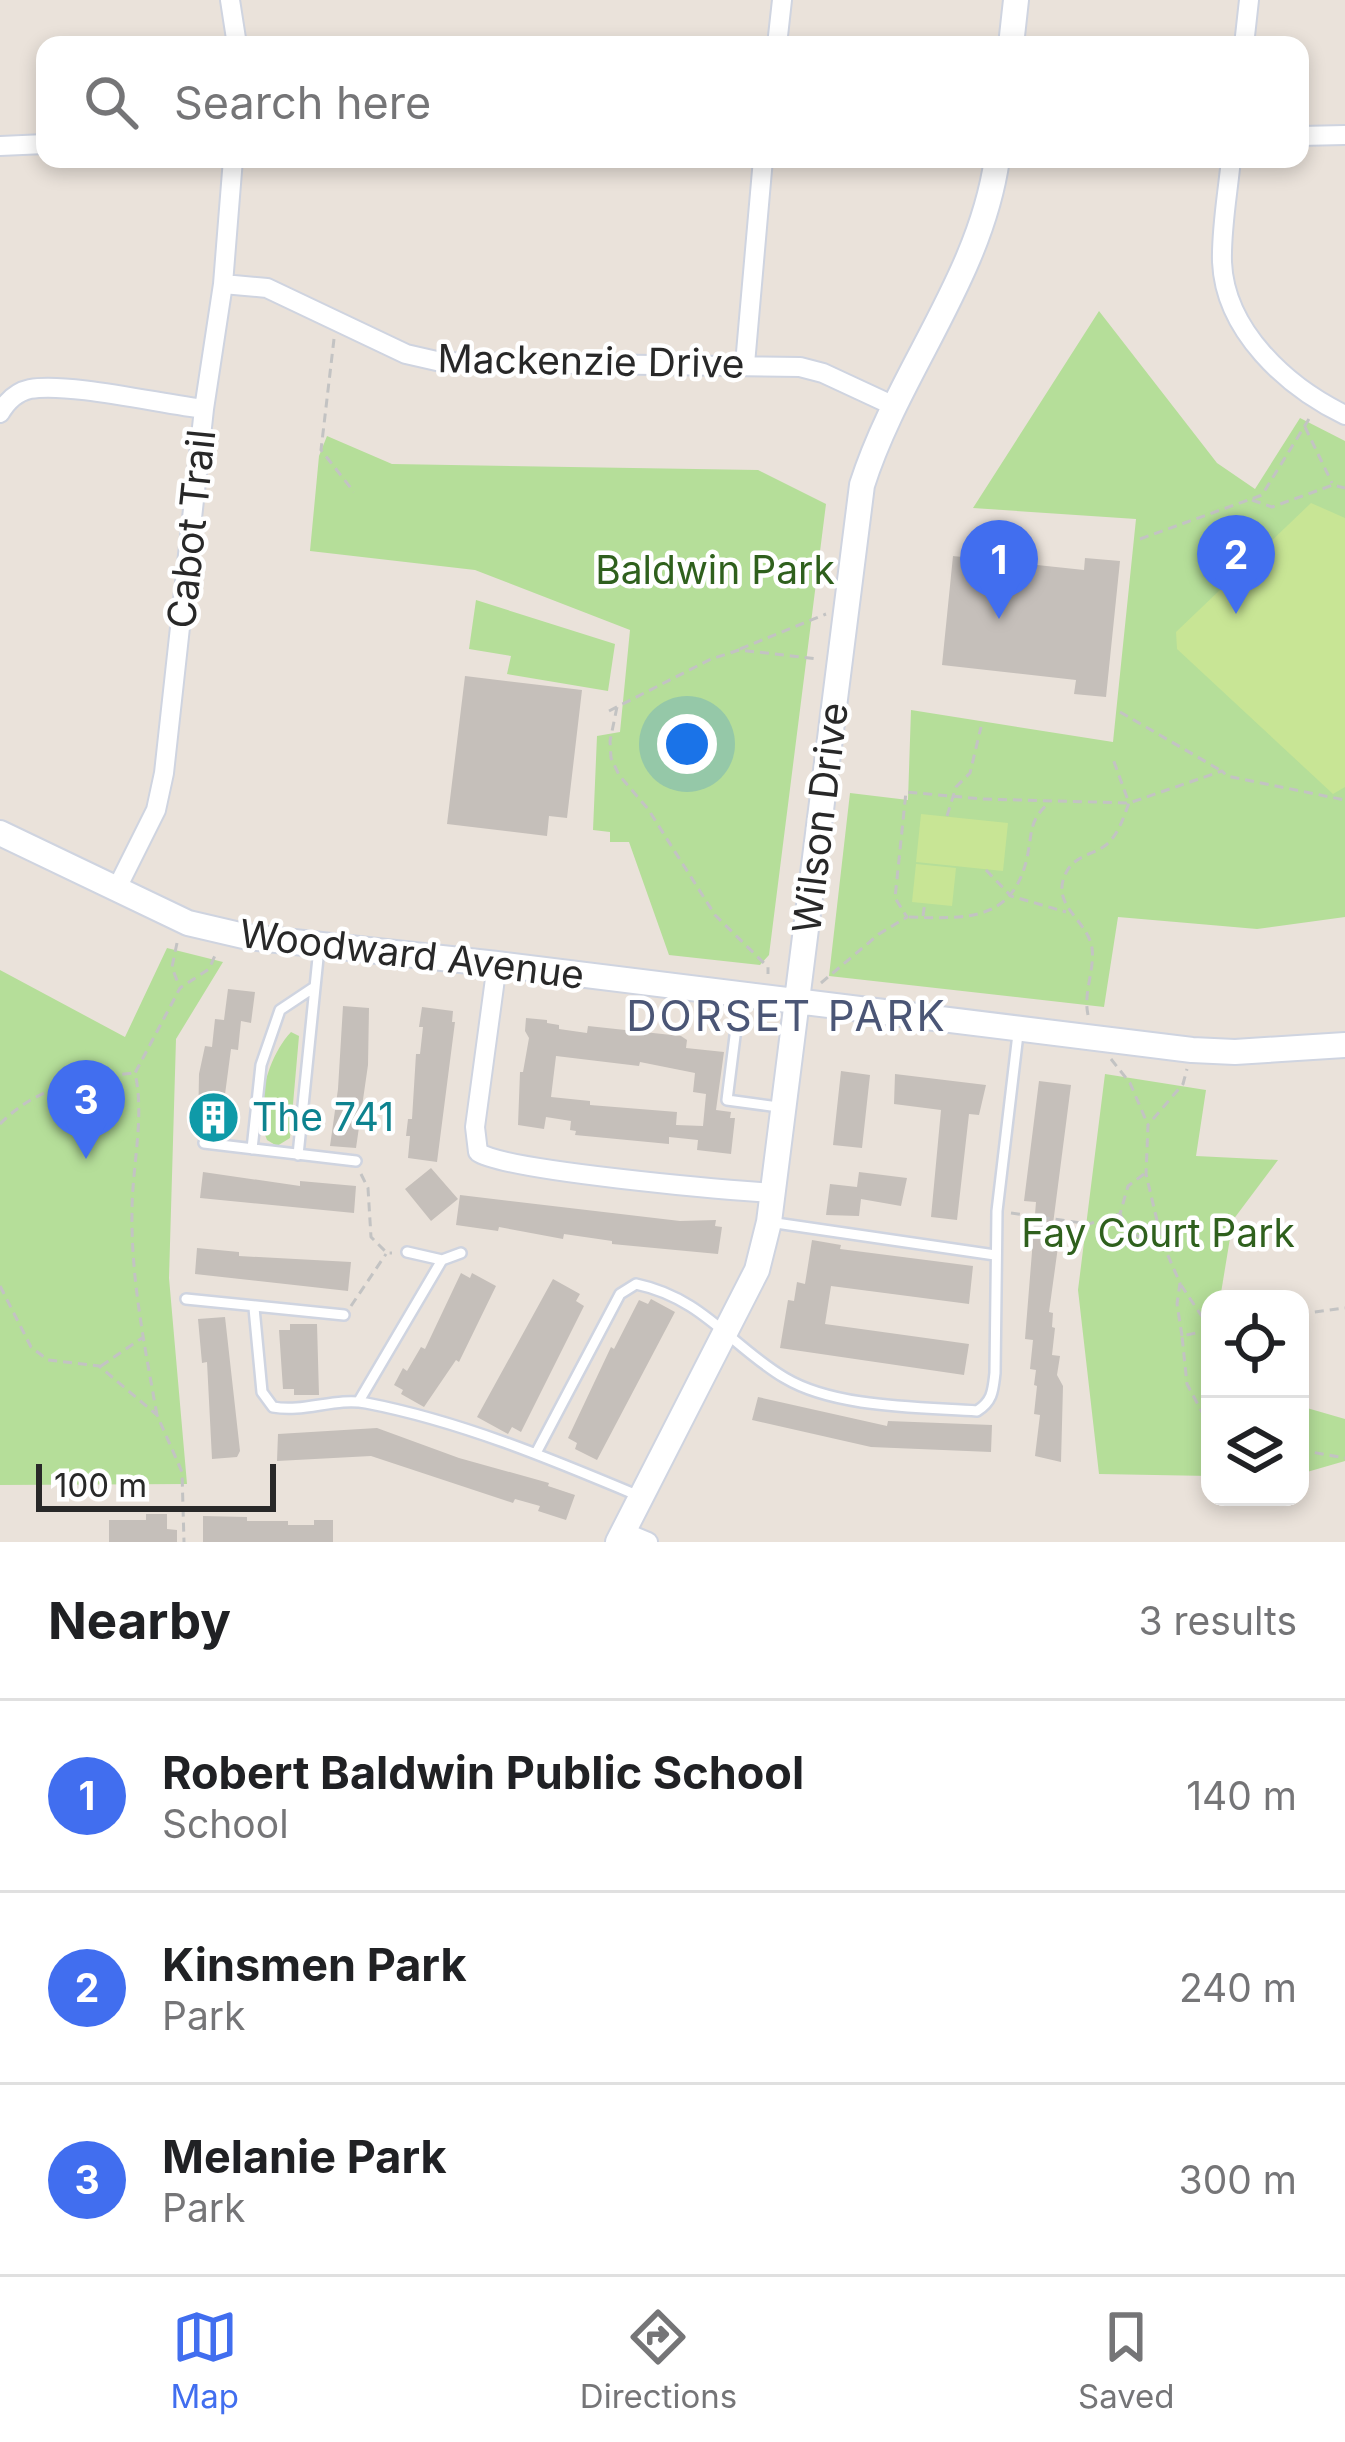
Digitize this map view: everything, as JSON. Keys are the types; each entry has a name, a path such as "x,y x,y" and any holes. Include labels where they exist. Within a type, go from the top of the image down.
{"street":[{"path":"230,0 236,36"},
{"path":"778,36 782,0"},
{"path":"1012,36 1016,0"},
{"path":"1245,36 1249,0"},
{"path":"1309,136 1345,135"},
{"path":"0,146 36,144"},
{"name":"Cabot Trail","path":"116,890 156,810 164,773 204,409 224,284 232,168"},
{"path":"745,364 762,168"},
{"name":"Wilson Drive","path":"630,1539 639,1496 757,1270 773,1193 862,485 874,446 971,254 985,218 995,168"},
{"path":"1230,168 1222,265 1235,309 1267,362 1320,403 1345,415"},
{"name":"Mackenzie Drive","path":"224,284 267,288 406,354 441,362 800,367 894,406"},
{"path":"0,412 15,395 43,389 204,409"},
{"name":"Woodward Avenue","path":"0,833 188,923 319,948 497,964 1192,1050 1345,1046"},
{"path":"497,964 475,1127 478,1152 567,1170 773,1193"}],"lane":[{"path":"298,1155 319,948"},
{"path":"252,1149 261,1065 280,1010 313,988"},
{"path":"740,995 727,1100 783,1108"},
{"path":"536,1453 620,1294 636,1284 660,1289 698,1308 786,1378 829,1396 977,1411 993,1394 998,1210 1018,1028"},
{"path":"205,1143 356,1161"},
{"path":"769,1222 995,1255"},
{"path":"407,1252 442,1260 461,1252"},
{"path":"359,1401 442,1260"},
{"path":"186,1299 344,1315"},
{"path":"254,1308 262,1392 273,1407 359,1401 536,1453 639,1496"}],"path":[{"path":"336,320 321,450 355,491"},
{"path":"1140,539 1262,495 1320,403"},
{"path":"1305,426 1333,485"},
{"path":"1251,499 1271,507 1333,485 1345,488"},
{"path":"609,711 808,620 846,608"},
{"path":"739,650 839,661"},
{"path":"617,707 610,741 619,775 648,809 715,915 768,967 768,999"},
{"path":"1120,712 1227,776 1345,800"},
{"path":"947,816 952,796 970,773 981,727"},
{"path":"1112,759 1129,803 1109,842 1064,874 1061,895 1092,948 1086,1004 1093,1037 1130,1083 1148,1125 1146,1174 1162,1242 1201,1316"},
{"path":"908,917 895,898 906,792 1129,803 1222,771"},
{"path":"796,1003 879,934 908,917 965,920 1012,896 1023,876 1030,826 1051,801"},
{"path":"1062,857 1071,866"},
{"path":"986,870 1012,896 1067,912"},
{"path":"923,918 925,902"},
{"path":"180,988 172,967 175,948 188,923"},
{"path":"184,1542 182,1472 157,1415 134,1275 132,1214 141,1097 135,1073 180,988 209,969 225,933"},
{"path":"1148,1125 1183,1084 1192,1050"},
{"path":"0,1124 14,1109 46,1090 86,1078 135,1073"},
{"path":"356,1161 368,1188 371,1237 387,1253 407,1252"},
{"path":"1146,1174 1128,1186 1120,1214 1143,1240 1162,1242"},
{"path":"998,1210 1089,1225 1120,1214"},
{"path":"344,1315 387,1253"},
{"path":"1180,1283 1177,1304 1187,1384 1201,1410"},
{"path":"0,1286 31,1347 48,1360 99,1366 125,1353 143,1336"},
{"path":"1309,1313 1345,1307"},
{"path":"1182,1336 1201,1332"},
{"path":"99,1366 157,1415"},
{"path":"1309,1452 1345,1458"}],"green space":[{"path":"1099,311 1217,463 1255,489 1300,418 1345,441 1345,917 1257,929 1118,917 1104,1007 829,976 850,793 908,800 911,710 1113,742 1136,519 973,508"},
{"name":"Baldwin Park","path":"327,436 392,464 758,470 826,504 769,955 760,965 669,955 629,842 610,842 610,832 593,830 597,736 620,732 630,630 475,570 310,551 319,456"},
{"path":"1311,503 1345,518 1345,787 1333,794 1177,649 1176,632"},
{"path":"476,600 615,644 608,691 507,674 511,656 469,649"},
{"path":"921,814 1008,823 1003,871 916,862"},
{"path":"916,864 956,868 952,906 912,902"},
{"path":"167,948 223,962 176,1039 169,1278 187,1484 0,1485 0,970 125,1037"},
{"path":"291,1032 299,1036 290,1138 277,1146 267,1140 262,1099 276,1055"},
{"name":"Fay Court Park","path":"1105,1074 1206,1090 1196,1156 1278,1160 1233,1220 1221,1290 1201,1290 1201,1476 1099,1474 1078,1290"},
{"path":"1309,1409 1345,1419 1345,1461 1309,1471"}],"building":[{"path":"953,556 1084,570 1085,558 1120,561 1106,697 1074,694 1076,680 942,665"},
{"path":"465,676 582,690 567,818 549,816 547,836 447,824"},
{"path":"228,989 255,992 251,1023 241,1021 238,1050 231,1049 224,1102 229,1102 226,1134 198,1131 199,1074 205,1046 212,1047 215,1019 224,1020"},
{"path":"343,1006 369,1008 368,1065 356,1148 330,1146"},
{"path":"422,1007 453,1011 455,1022 437,1162 408,1158 410,1136 406,1136 408,1119 412,1119"},
{"path":"526,1018 547,1020 559,1029 587,1033 588,1026 681,1036 687,1040 686,1048 724,1052 716,1110 731,1112 730,1118 735,1118 731,1154 697,1150 698,1140 669,1137 669,1144 575,1135 571,1121 546,1117 544,1129 518,1125 520,1072 529,1038","holes":["556,1056 639,1066 640,1062 695,1073 693,1092 706,1094 703,1126 676,1125 677,1112 551,1097"]},
{"path":"841,1071 870,1075 862,1148 833,1145"},
{"path":"895,1074 986,1085 979,1115 969,1114 957,1220 931,1217 941,1110 894,1104"},
{"path":"1039,1081 1071,1085 1053,1224 1061,1225 1049,1312 1055,1328 1052,1355 1060,1356 1057,1375 1063,1386 1061,1462 1035,1456 1040,1415 1034,1414 1033,1340 1025,1339 1036,1202 1024,1201"},
{"path":"431,1168 458,1199 431,1221 405,1189"},
{"path":"203,1172 300,1186 300,1181 356,1186 354,1213 200,1198"},
{"path":"859,1172 907,1178 901,1206 861,1199 859,1216 826,1215 830,1184 857,1187"},
{"path":"460,1195 680,1221 716,1220 715,1226 722,1227 718,1254 456,1225"},
{"path":"812,1240 841,1245 840,1249 973,1266 969,1304 831,1286 825,1324 969,1344 964,1375 780,1348 788,1300 794,1301 797,1282 805,1284"},
{"path":"197,1248 239,1252 239,1256 351,1262 348,1291 195,1274"},
{"path":"461,1273 470,1278 472,1273 496,1286 459,1362 424,1407 394,1385 421,1347 425,1349"},
{"path":"553,1279 580,1294 576,1301 584,1306 521,1432 512,1427 508,1434 477,1417"},
{"path":"651,1299 675,1312 597,1460 575,1449 577,1443 568,1438 639,1300 648,1304"},
{"path":"225,1317 240,1451 237,1457 212,1459 207,1362 202,1363 198,1319"},
{"path":"290,1324 317,1324 319,1395 294,1395 294,1389 283,1389 279,1330 290,1330"},
{"path":"758,1397 887,1426 888,1421 992,1425 991,1452 871,1447 752,1420"},
{"path":"377,1428 575,1495 566,1520 538,1511 540,1506 515,1499 513,1503 371,1456 277,1461 278,1434"},
{"path":"146,1514 167,1514 167,1529 177,1530 177,1542 109,1542 109,1520 146,1520"},
{"path":"203,1516 288,1521 288,1525 333,1520 333,1542 203,1542"}],"place":[{"name":"Kinsmen Park","path":"1236,614"},
{"name":"Robert Baldwin Public School","path":"999,619"},
{"name":"The 741","path":"213,1117"},
{"name":"Melanie Park","path":"86,1159"}],"district":[{"name":"DORSET PARK","path":"787,1016"}]}
